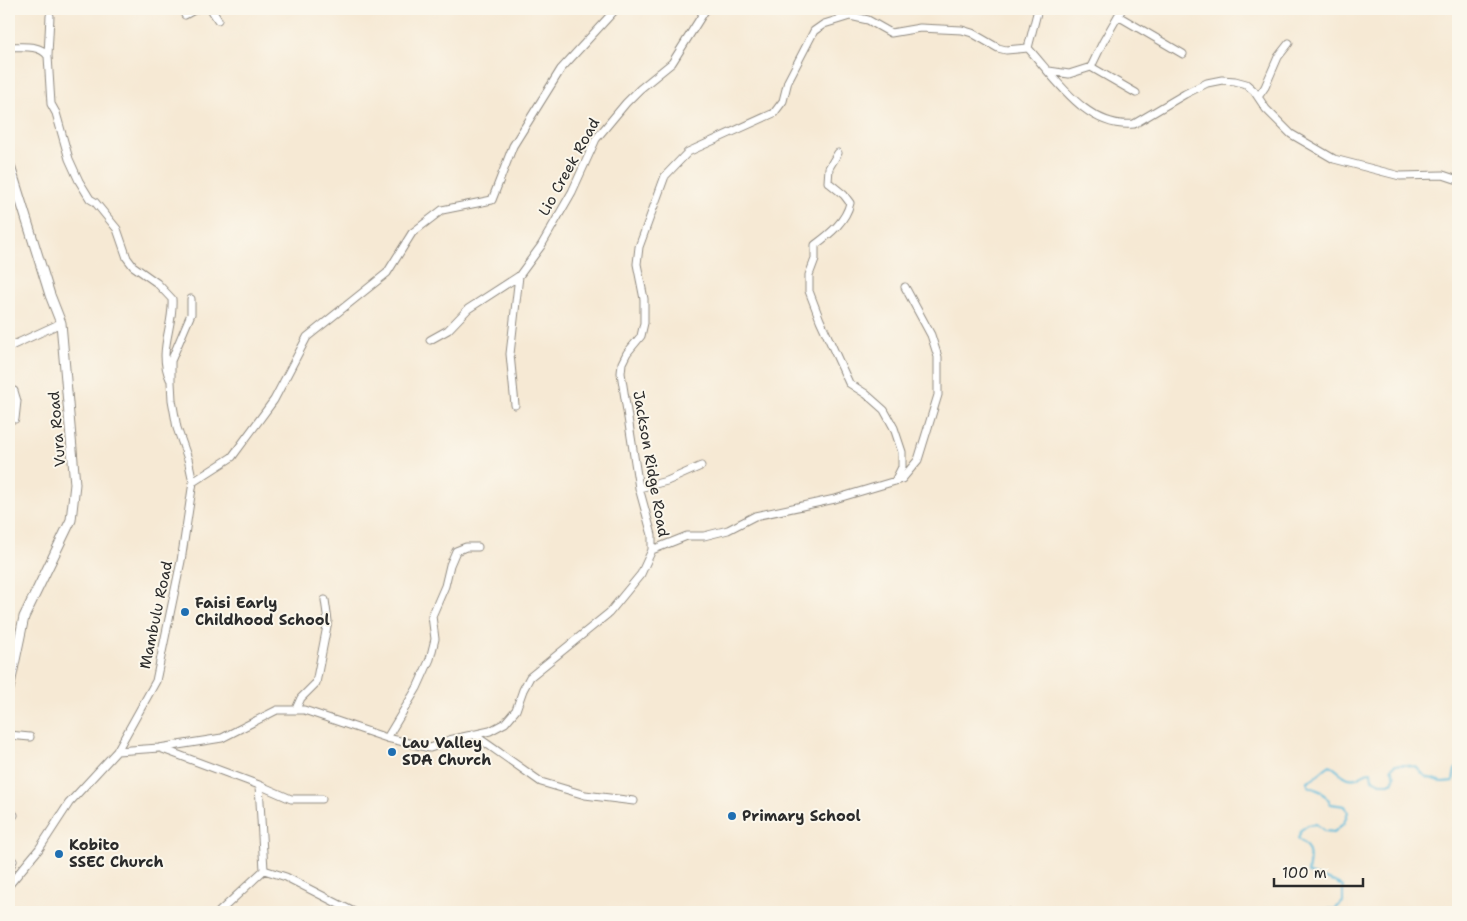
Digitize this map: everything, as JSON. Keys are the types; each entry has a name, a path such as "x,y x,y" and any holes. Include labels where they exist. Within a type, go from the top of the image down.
{"street":[{"path":"184,15 196,9"},
{"path":"211,9 218,20"},
{"path":"191,299 191,314 171,361 171,382 177,428 188,459 193,482 232,457 274,400 307,337 387,273 412,233 442,210 492,200 513,146 561,69 616,9"},
{"name":"Lio Creek Road","path":"519,276 541,246 572,192 596,139 640,89 672,63 706,9"},
{"path":"1038,9 1028,48 1080,106 1103,121 1126,125 1134,124 1207,83 1222,80 1235,81 1246,84 1254,91 1266,109 1291,134 1334,159 1400,176 1443,175 1458,180"},
{"path":"1049,71 1069,74 1091,67 1120,12 1183,54"},
{"path":"50,16 48,56 51,104 56,113 69,159 79,181 90,198 117,229 127,258 133,266 157,283 172,299 173,312 166,338 165,358 166,372 171,382"},
{"name":"Jackson Ridge Road","path":"652,550 652,535 639,488 621,373 625,358 641,336 644,323 644,299 638,264 639,248 665,176 688,152 774,113 783,101 788,81 814,31 824,24 850,16 868,20 891,33 920,28 962,30 972,33 998,48 1006,50 1028,48"},
{"path":"1258,97 1265,87 1278,57 1289,43"},
{"path":"9,47 38,48 48,56"},
{"path":"1091,67 1136,92"},
{"path":"838,153 829,168 828,182 844,195 850,203 849,209 832,233 815,245 815,259 809,275 809,291 849,383 866,394 884,410 894,428 902,452 902,467 895,481"},
{"name":"Vura Road","path":"9,163 50,295 62,323 75,484 71,520 13,644 9,689"},
{"path":"430,340 448,330 468,309 519,276"},
{"path":"515,405 510,354 519,276"},
{"path":"117,751 159,748 222,738 277,710 304,710 387,738 430,748 448,740 490,731 505,723 516,710 530,677 609,613 641,574 652,550 687,536 704,536 728,530 755,516 835,499 902,479 918,460 938,396 938,357 936,350 931,335 905,287"},
{"path":"9,347 62,323"},
{"path":"9,393 14,391 17,401 15,419"},
{"path":"639,488 667,481 701,466"},
{"name":"Mambulu Road","path":"9,886 39,849 69,803 117,751 156,681 182,561 193,482"},
{"path":"387,738 416,688 430,659 435,639 432,616 445,586 450,565 456,551 466,547 478,547"},
{"path":"296,710 301,698 316,683 328,621 325,600"},
{"path":"473,734 541,782 585,795 634,801"},
{"path":"9,735 30,737"},
{"path":"159,748 259,785 290,800 322,800"},
{"path":"259,785 264,870"},
{"path":"9,869 13,861"},
{"path":"219,912 264,870"},
{"path":"264,870 286,876 354,912"},
{"path":"952,912 1008,912"}],"waterway":[{"path":"1308,912 1312,909 1335,909 1343,902 1343,887 1335,882 1308,873 1308,850 1298,839 1301,830 1308,825 1316,824 1325,831 1334,832 1344,823 1348,812 1345,806 1331,804 1322,792 1308,786 1308,781 1330,765 1347,777 1355,778 1371,772 1372,779 1381,783 1392,783 1395,776 1391,768 1395,765 1406,765 1416,767 1426,777 1443,782 1453,781 1455,770 1458,766"}],"place":[{"name":"Faisi Early Childhood School","path":"185,612"},
{"name":"Lau Valley SDA Church","path":"392,752"},
{"name":"Primary School","path":"732,816"},
{"name":"Kobito SSEC Church","path":"59,854"}]}
